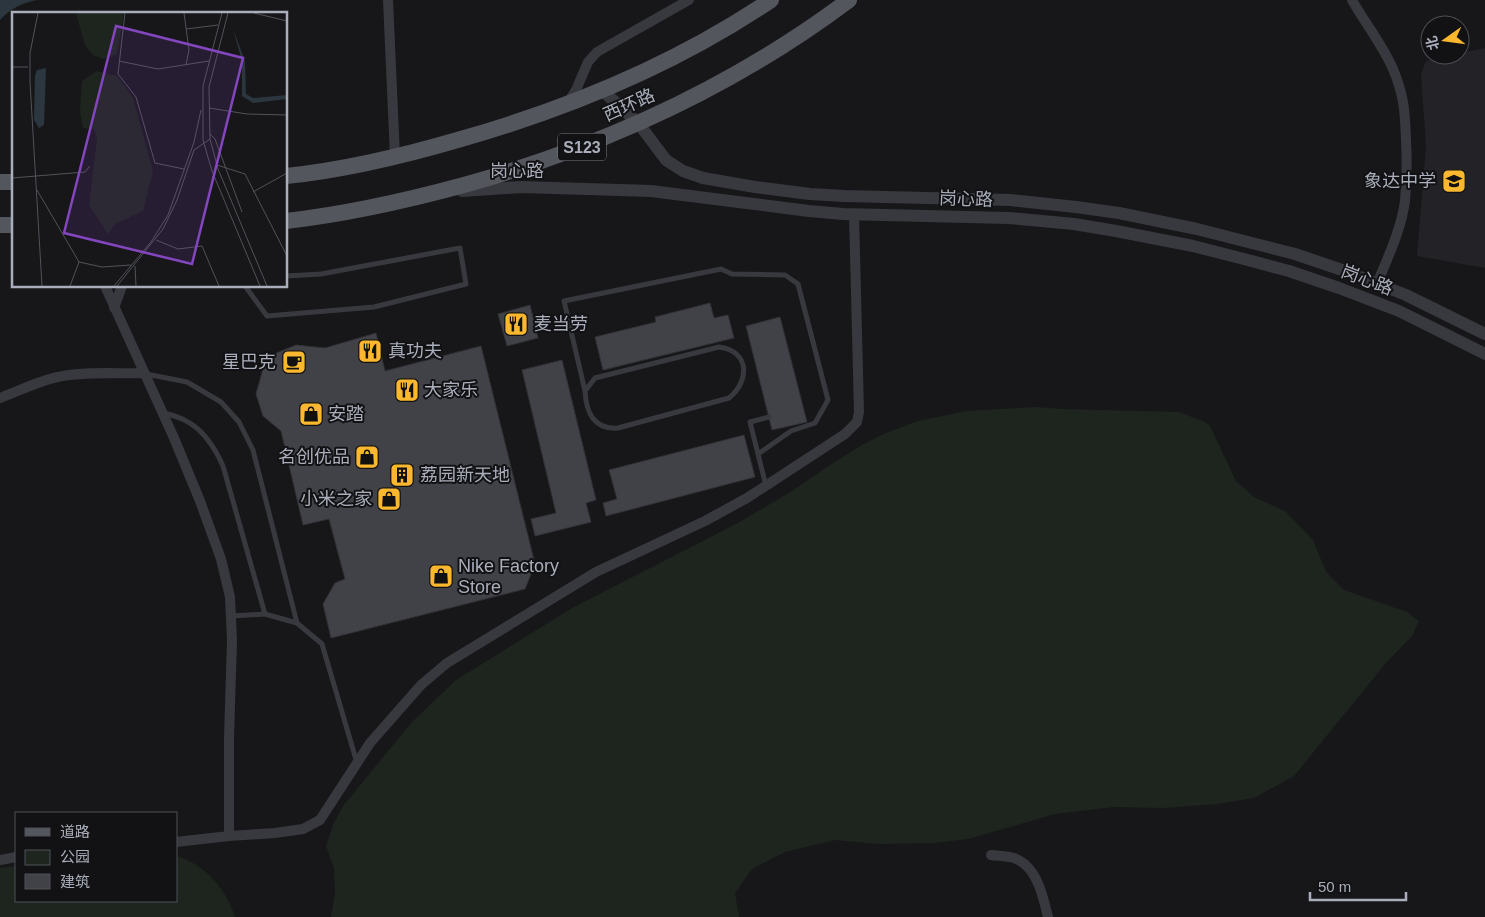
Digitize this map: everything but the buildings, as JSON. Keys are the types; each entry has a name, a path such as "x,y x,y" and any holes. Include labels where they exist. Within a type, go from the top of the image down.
{"main road":[{"name":"西环路","path":"288,221 360,210 425,196 537,163 579,148 639,124 700,94 760,61 850,0"},
{"name":"西环路","path":"288,176 396,157 490,131 567,105 679,54 767,1"}],"street":[{"path":"388,0 396,157"},
{"path":"567,105 576,90 588,62 597,52 689,0"},
{"path":"1352,0 1383,49 1392,68 1403,95 1405,117 1407,171 1405,202 1393,246 1377,284"},
{"name":"岗心路","path":"602,90 639,124 666,160 683,171 703,178 755,188 810,194 1010,200 1119,213 1197,229 1295,254 1406,295 1485,334"},
{"name":"岗心路","path":"425,196 477,189 521,187 652,191 800,210 854,214 1018,219 1116,230 1193,246 1289,271 1399,311 1485,354"},
{"path":"178,842 303,829 320,820 370,743 421,685 447,663 596,572 705,521 747,498 845,434 857,422 859,412 854,214"},
{"path":"106,288 196,492 220,559 230,597 232,640 229,836"},
{"path":"114,308 121,288"},
{"path":"0,398 39,382 58,377 143,373"},
{"path":"991,855 1013,858 1030,868 1048,917"},
{"path":"0,860 15,857"}],"lane":[{"path":"246,288 267,316 374,307 466,284 460,248 321,274 288,276"},
{"path":"585,390 595,378 719,347 728,348 734,352 741,359 745,370 742,382 736,392 729,398 610,429 601,425 592,417 586,406 585,390 564,301 721,268 732,274 785,275 798,284 828,400 815,423 791,431 758,454"},
{"path":"143,373 187,382 221,402 239,422 253,450 297,623"},
{"path":"161,412 187,421 202,433 216,451 223,466 265,614"},
{"path":"766,486 750,422 769,417"},
{"path":"231,616 265,614 297,623 322,644 357,763"}],"shaded area":[{"path":"0,0 37,0 17,7 0,20"},
{"name":"象达中学","path":"1485,48 1485,268 1417,256 1426,146 1421,74 1424,65 1470,65 1470,51"}],"green space":[{"path":"1035,407 1179,412 1205,422 1210,426 1236,481 1254,497 1285,511 1313,540 1326,572 1344,590 1407,612 1419,621 1412,636 1386,663 1294,776 1254,798 1218,804 1164,808 1114,807 1055,814 968,839 935,843 879,844 835,840 785,852 752,869 735,893 739,917 331,917 335,894 334,868 326,846 333,825 343,806 412,722 456,680 572,608 736,524 792,491 862,445 886,433 918,421 967,411"},
{"path":"178,857 196,865 213,879 226,897 235,917 0,917 0,868 15,866 15,902 178,902"}],"place":[{"name":"象达中学","path":"1454,181"},
{"name":"麦当劳","path":"516,324"},
{"name":"真功夫","path":"370,351"},
{"name":"星巴克","path":"294,362"},
{"name":"大家乐","path":"407,390"},
{"name":"安踏","path":"311,414"},
{"name":"名创优品","path":"367,457"},
{"name":"荔园新天地","path":"402,475"},
{"name":"小米之家","path":"389,499"},
{"name":"Nike Factory Store","path":"441,576"}]}
